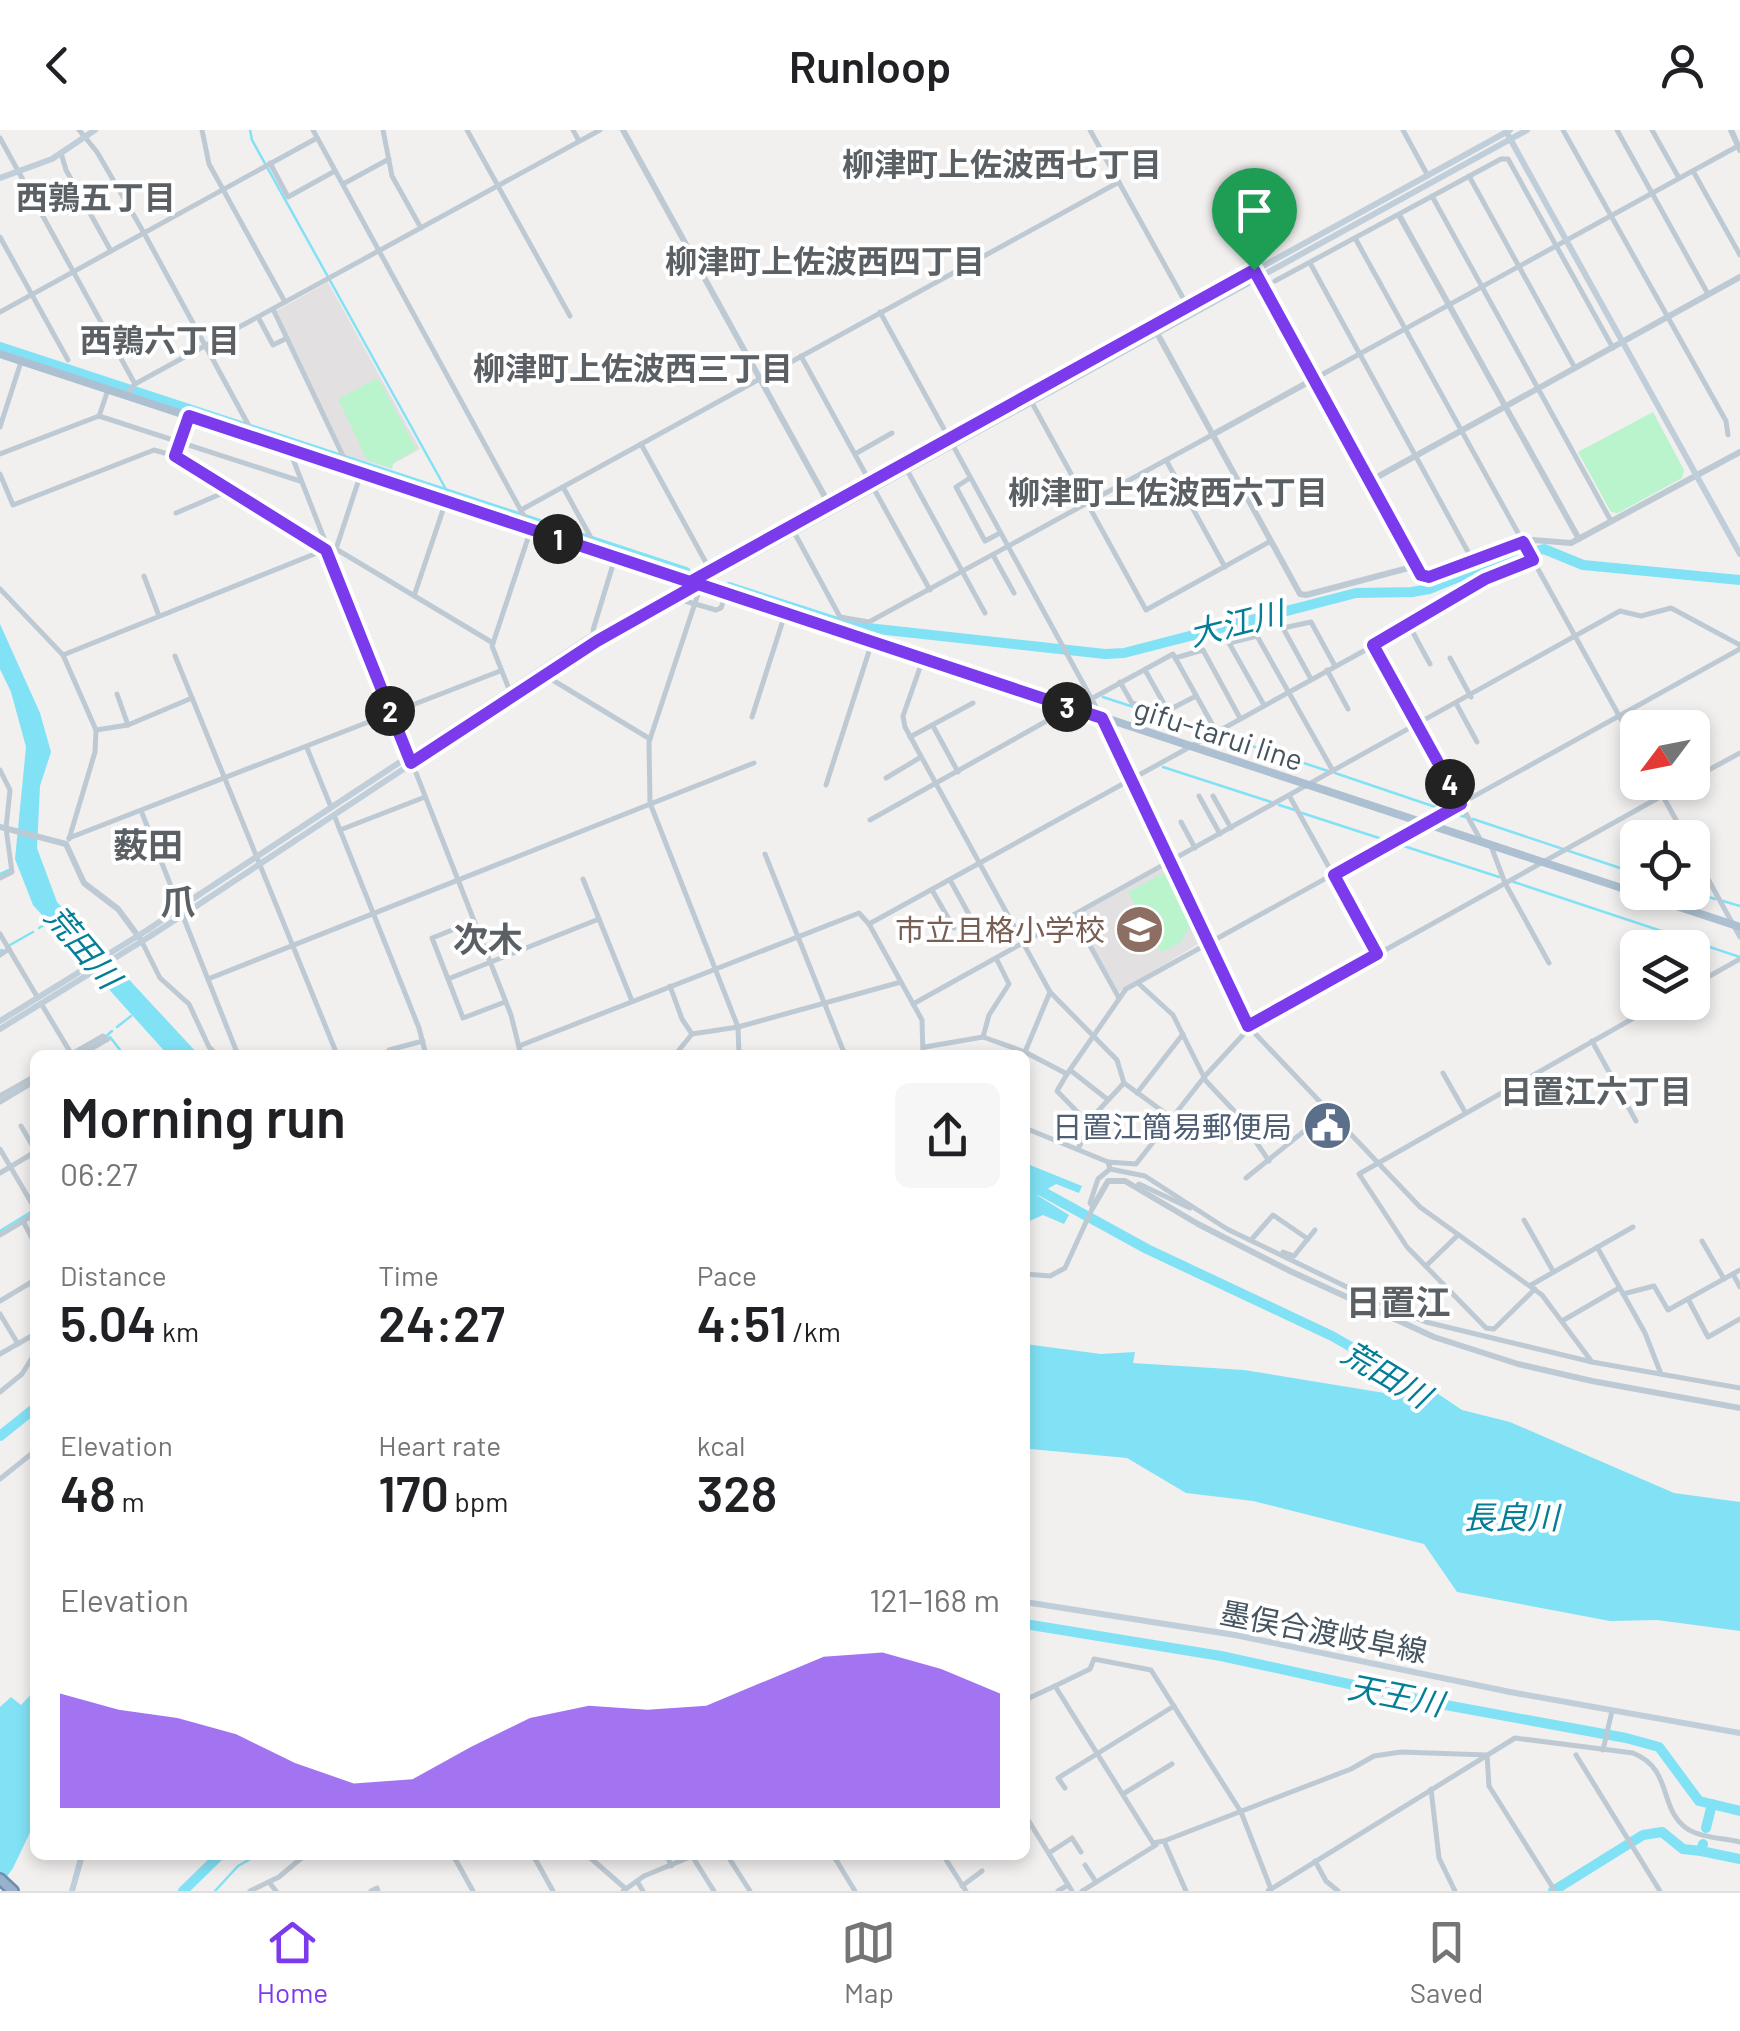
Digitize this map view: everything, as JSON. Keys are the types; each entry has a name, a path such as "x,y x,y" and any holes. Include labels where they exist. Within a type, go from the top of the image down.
{"highway":[{"path":"0,1879 14,1891"}],"main road":[{"path":"0,178 61,153 95,130"},
{"path":"872,485 907,470 950,442 1157,333 1428,176 1508,133 1527,130"},
{"path":"1508,133 1740,554"},
{"path":"0,1030 410,760 696,584 710,570 872,485 1508,133"},
{"name":"gifu-tarui line","path":"0,354 108,390 129,390 189,416 249,431 289,449 344,463 361,473 785,614 843,625 872,642 1620,889"},
{"path":"410,760 509,688 594,634 794,532 831,507"},
{"name":"gifu-tarui line","path":"1685,910 1737,927"},
{"path":"0,1020 40,1002"},
{"name":"墨俣合渡岐阜線","path":"1030,1603 1235,1635 1611,1714 1740,1733"},
{"path":"72,1891 81,1860"}],"street":[{"path":"79,130 144,233 249,431"},
{"path":"202,130 206,156 285,302"},
{"path":"313,130 529,527 493,646 509,688"},
{"path":"383,130 392,176 421,228"},
{"path":"467,130 570,316"},
{"path":"573,130 579,141"},
{"path":"0,138 73,272 129,390 600,130"},
{"path":"623,130 831,507"},
{"path":"1090,130 1188,307"},
{"path":"1403,130 1428,176"},
{"path":"1563,130 1726,421 1728,435"},
{"path":"1617,130 1708,295"},
{"path":"1652,130 1679,178"},
{"path":"794,532 843,625 869,622 1739,148 1731,130"},
{"path":"0,312 317,138"},
{"path":"61,153 66,170 111,251"},
{"path":"342,185 389,159"},
{"path":"1275,281 1501,159 1508,159 1613,348"},
{"path":"270,163 288,197 335,171"},
{"path":"1693,170 1740,256"},
{"path":"1469,176 1575,368"},
{"path":"522,513 1118,182"},
{"path":"1432,196 1611,521"},
{"path":"1399,214 1579,539"},
{"path":"0,237 68,360"},
{"path":"1090,1125 1057,1091 1126,989 1620,717 1355,238"},
{"path":"1310,263 1473,561"},
{"path":"1256,274 1421,575 1429,577 1546,539 1565,544 1579,539 1740,452"},
{"path":"1370,481 1740,278"},
{"path":"273,309 344,463"},
{"path":"880,312 1102,718 1248,1026 1420,1207 1533,1287 1592,1362"},
{"path":"258,317 274,345 287,338"},
{"path":"1157,333 1300,594 1306,596 1416,566"},
{"path":"801,356 930,590"},
{"path":"0,427 21,362"},
{"path":"99,416 108,390"},
{"path":"1031,402 1146,610 1271,541"},
{"path":"0,454 99,416 300,481"},
{"path":"175,456 189,416"},
{"path":"854,454 892,433"},
{"path":"641,444 710,570"},
{"path":"289,449 505,1002 520,1050"},
{"path":"0,474 13,505 154,450 175,456 493,646"},
{"path":"1166,460 1225,567"},
{"path":"907,470 985,613"},
{"path":"336,549 361,473"},
{"path":"970,478 956,487 986,541 1000,533"},
{"path":"563,487 590,536 590,547"},
{"path":"176,513 230,490"},
{"path":"414,596 446,502"},
{"path":"63,655 326,548"},
{"path":"994,555 1014,594"},
{"path":"594,634 616,558"},
{"path":"869,924 1409,626 1485,579 1532,559"},
{"path":"144,576 159,616"},
{"path":"696,584 695,605 649,742 650,804 738,1028 740,1050"},
{"path":"0,589 63,655 96,730 95,752 68,841 84,884 118,909 140,939 160,978 190,1004 214,1050"},
{"path":"672,598 711,610 721,608 726,593"},
{"path":"913,1004 1618,614 1641,616 1671,608 1740,647"},
{"path":"752,717 785,614"},
{"path":"1311,679 1283,628 1311,622 1335,666"},
{"path":"1409,626 1430,664"},
{"path":"1264,705 1229,642 1256,636 1333,771"},
{"path":"826,782 872,642"},
{"path":"1373,645 1480,843"},
{"path":"1632,710 1740,647"},
{"path":"1175,658 1203,650 1240,718"},
{"path":"1091,698 1173,654 1216,731"},
{"path":"175,656 290,945 336,1050"},
{"path":"1450,658 1471,697"},
{"path":"923,659 903,716 910,738 1050,992 1120,1064 1124,1083 1172,1118"},
{"path":"1145,669 1168,711"},
{"path":"1327,670 1348,709"},
{"path":"5,828 68,841 501,671"},
{"path":"545,674 649,742"},
{"path":"1120,682 1132,703 1164,713 1196,696"},
{"path":"117,694 128,724"},
{"path":"96,730 128,724 192,698"},
{"path":"910,738 972,704"},
{"path":"1457,705 1478,742"},
{"path":"870,820 1070,708"},
{"path":"932,725 958,772"},
{"path":"307,748 425,1050"},
{"path":"1710,770 1740,753"},
{"path":"886,778 921,757"},
{"path":"208,978 754,762"},
{"path":"0,770 10,790 5,828 12,872 0,878"},
{"path":"1199,796 1220,834"},
{"path":"1214,796 1232,828"},
{"path":"1290,796 1377,954"},
{"path":"340,830 424,797"},
{"path":"1092,1207 1098,1179 1109,1165 1136,1164 1248,1026 1656,800"},
{"path":"142,813 236,1050"},
{"path":"1181,822 1194,848"},
{"path":"1491,846 1505,884 1549,963"},
{"path":"766,854 843,1050"},
{"path":"583,879 632,1001"},
{"path":"950,880 971,918"},
{"path":"1710,881 1740,936"},
{"path":"932,890 954,928"},
{"path":"519,1046 859,912 922,1020 924,1050"},
{"path":"1072,916 1120,998"},
{"path":"448,979 599,919"},
{"path":"474,922 432,938 463,1018 505,1002"},
{"path":"0,934 4,949 68,1050"},
{"path":"983,1037 989,1015 1009,984 996,958"},
{"path":"1710,976 1740,959"},
{"path":"679,1050 692,1034 738,1028 900,982"},
{"path":"1138,982 1172,1015 1205,1076 1269,1162"},
{"path":"670,986 692,1034"},
{"path":"1026,1050 1050,992"},
{"path":"1630,1020 1359,1174 1407,1247 1486,1328 1494,1328 1554,1271 1633,1228"},
{"path":"1137,1093 1183,1034"},
{"path":"80,1050 105,1037 87,1050"},
{"path":"928,1050 983,1037 1019,1050"},
{"path":"389,1050 423,1040"},
{"path":"1592,1041 1636,1122"},
{"path":"1030,1054 1068,1072 1107,1099"},
{"path":"1443,1073 1465,1112"},
{"path":"0,1099 30,1081"},
{"path":"1078,1150 1107,1099 1124,1083"},
{"path":"1246,1178 1329,1111"},
{"path":"21,1126 30,1142"},
{"path":"1030,1130 1109,1165 1145,1176 1251,1240 1426,1322 1592,1362 1740,1388"},
{"path":"0,1149 30,1202"},
{"path":"0,1172 30,1154"},
{"path":"1030,1274 1050,1276 1065,1268 1092,1207 1108,1181 1116,1179 1273,1263 1434,1338 1555,1372 1740,1408"},
{"path":"1137,1187 1139,1184 1198,1210"},
{"path":"0,1235 30,1215"},
{"path":"1251,1240 1273,1215 1308,1240"},
{"path":"1524,1220 1554,1271"},
{"path":"23,1221 30,1234"},
{"path":"1275,1252 1294,1256 1315,1230"},
{"path":"1426,1266 1458,1235"},
{"path":"1702,1240 1724,1280"},
{"path":"1597,1247 1645,1332 1661,1374"},
{"path":"1562,1321 1621,1291 1654,1286 1668,1310 1736,1272 1740,1287"},
{"path":"0,1301 30,1283"},
{"path":"1688,1299 1708,1337 1740,1319"},
{"path":"0,1314 18,1344"},
{"path":"0,1354 30,1337"},
{"path":"0,1392 22,1374 30,1360"},
{"path":"0,1479 30,1456"},
{"path":"1030,1698 1090,1669 1094,1659 1152,1670 1242,1812 1269,1890 1515,1738 1604,1746 1645,1758 1656,1768 1672,1808 1687,1828 1740,1842"},
{"path":"1055,1686 1152,1842 1161,1842"},
{"path":"1064,1788 1058,1778 1174,1706"},
{"path":"1604,1746 1611,1714"},
{"path":"1082,1891 1161,1842 1351,1769 1374,1756 1401,1752 1488,1755"},
{"path":"1488,1755 1489,1786 1555,1891"},
{"path":"1576,1755 1660,1891"},
{"path":"1123,1794 1172,1764"},
{"path":"1432,1790 1439,1858 1455,1891"},
{"path":"1030,1824 1070,1888 1058,1891"},
{"path":"1049,1853 1072,1838 1081,1852"},
{"path":"1161,1842 1186,1891"},
{"path":"264,1891 300,1860"},
{"path":"456,1860 473,1891"},
{"path":"536,1860 553,1891"},
{"path":"592,1860 625,1890 684,1860"},
{"path":"669,1860 671,1866"},
{"path":"695,1860 714,1891"},
{"path":"729,1860 750,1891"},
{"path":"836,1860 856,1891"},
{"path":"946,1860 964,1888 982,1871"},
{"path":"1315,1861 1326,1881 1338,1891"},
{"path":"1085,1865 1096,1882"},
{"path":"637,1881 643,1891"},
{"path":"250,1891 272,1886"}],"shaded area":[{"path":"328,282 420,449 393,464 392,469 343,455 276,311"},
{"name":"市立且格小学校","path":"1168,868 1203,941 1119,992 1075,916"}],"green space":[{"path":"378,378 416,449 393,463 392,468 367,460 338,399"},
{"path":"1653,412 1684,470 1682,478 1618,513 1611,512 1578,452"},
{"path":"1167,871 1192,923 1180,943 1161,952 1128,892"}],"water":[{"path":"0,624 40,713 51,752 40,786 37,848 57,902 194,1050 164,1050 33,905 15,859 26,747 11,692 0,669"},
{"path":"1030,1165 1082,1186 1079,1193 1056,1184 1037,1195 1069,1215 1064,1224 1043,1215 1030,1221"},
{"name":"長良川","path":"1030,1345 1101,1354 1135,1352 1133,1363 1244,1370 1403,1396 1410,1393 1413,1377 1462,1410 1510,1422 1674,1493 1740,1502 1740,1631 1657,1620 1610,1621 1457,1592 1424,1544 1253,1501 1186,1493 1127,1458 1030,1449"},
{"path":"30,1695 30,1832 0,1886 0,1707 11,1697 21,1705"}],"waterway":[{"path":"250,130 252,140 448,493"},
{"name":"大江川","path":"0,347 686,572"},
{"name":"大江川","path":"729,587 850,626 1105,654 1124,653 1356,593 1429,589 1503,559 1544,549 1583,565 1740,580"},
{"path":"1103,697 1328,771"},
{"path":"1163,767 1271,802"},
{"path":"1335,773 1465,817"},
{"path":"1279,805 1295,810"},
{"path":"1302,813 1499,877"},
{"path":"1473,819 1620,868"},
{"path":"0,874 9,870"},
{"path":"1511,881 1740,957"},
{"path":"1710,897 1715,899"},
{"path":"1723,901 1740,906"},
{"path":"39,928 51,921"},
{"path":"10,945 33,932"},
{"path":"117,1027 131,1016"},
{"path":"104,1038 112,1031"},
{"path":"110,1037 120,1050"},
{"name":"荒田川","path":"1030,1185 1147,1249 1332,1336 1423,1388"},
{"path":"0,1231 30,1213"},
{"path":"0,1436 30,1412"},
{"name":"天王川","path":"1030,1625 1221,1656 1440,1704 1626,1738 1659,1747 1699,1801 1740,1811"},
{"path":"1706,1828 1712,1804"},
{"path":"1553,1891 1643,1835 1662,1832 1683,1849 1701,1851 1703,1844"},
{"path":"1701,1851 1740,1859"},
{"name":"天王川","path":"183,1891 215,1860"},
{"path":"215,1891 248,1860"}],"place":[{"name":"市立且格小学校","path":"1140,929"},
{"name":"日置江簡易郵便局","path":"1327,1126"}],"district":[{"name":"柳津町上佐波西七丁目","path":"1002,163"},
{"name":"西鶉五丁目","path":"96,196"},
{"name":"柳津町上佐波西四丁目","path":"825,260"},
{"name":"西鶉六丁目","path":"160,339"},
{"name":"柳津町上佐波西三丁目","path":"633,367"},
{"name":"柳津町上佐波西六丁目","path":"1168,491"},
{"name":"薮田","path":"148,844"},
{"name":"爪","path":"178,900"},
{"name":"次木","path":"488,938"},
{"name":"日置江六丁目","path":"1596,1090"},
{"name":"日置江","path":"1398,1301"}],"route":[{"path":"1254,270 1421,575 1429,577 1523,542 1533,560 1485,579 1373,645 1461,804 1334,875 1377,954 1248,1026 1102,718 698,584 597,641 411,763 326,550 175,456 189,416 690,582 1254,270"}]}
